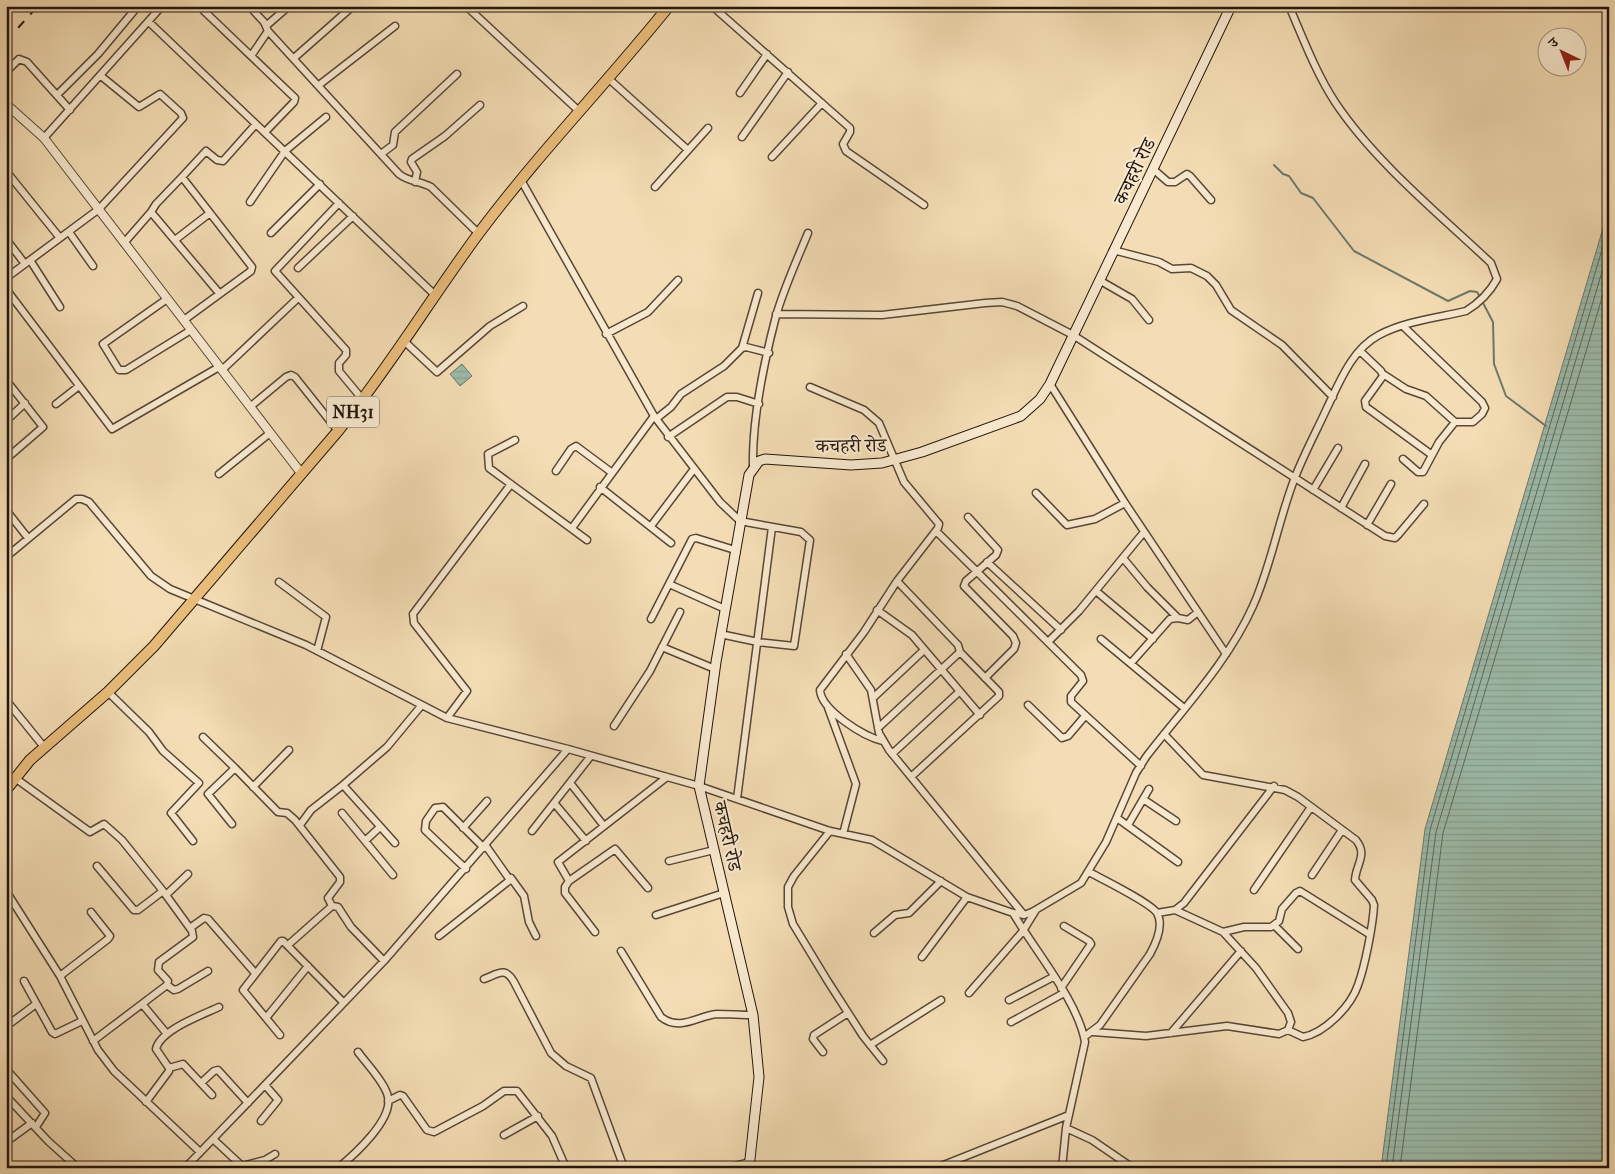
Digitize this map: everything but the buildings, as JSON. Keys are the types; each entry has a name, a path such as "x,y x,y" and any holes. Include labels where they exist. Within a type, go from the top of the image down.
{"highway":[{"name":"NH31","path":"6,790 44,747 108,692 154,646 338,431 363,400 479,234 521,180 609,79 669,6"}],"main road":[{"name":"कचहरी रोड","path":"749,1165 759,1077 753,1015 699,786 720,634 749,475 753,467 765,459 850,465 895,461 1021,416 1040,399 1050,384 1231,6"}],"street":[{"path":"57,96 98,54 138,6"},
{"path":"44,138 162,6"},
{"path":"249,6 267,29 399,174 409,181 431,187 479,234"},
{"path":"251,56 267,29 289,6"},
{"path":"294,58 353,6"},
{"path":"466,6 580,112"},
{"path":"712,6 850,128 850,132 843,144 846,151 924,205"},
{"path":"6,557 76,499 82,499 88,502 158,582 170,589 317,651 447,718 568,749 590,757 699,786 830,831 858,836 883,845 968,897 1013,913 1024,915 1036,910 1081,883 1089,872 1117,818 1141,766 1226,654 1241,631 1263,582 1294,479 1342,377 1360,352 1377,336 1403,326 1466,311 1475,306 1492,288 1497,279 1490,263 1364,140 1335,102 1322,80 1289,6"},
{"path":"202,10 295,100 265,132"},
{"path":"149,22 436,296"},
{"path":"319,85 396,26"},
{"path":"740,93 767,54"},
{"path":"6,72 16,61 22,59 70,110"},
{"path":"742,137 788,72"},
{"path":"381,154 393,145 395,132 457,74"},
{"path":"6,278 99,209 183,115 158,94 144,105 136,106 101,76"},
{"path":"609,79 688,150"},
{"path":"772,157 822,102"},
{"path":"415,182 417,172 411,162 412,159 445,136 480,105"},
{"path":"8,109 44,138 301,473"},
{"path":"250,202 285,151 326,117"},
{"path":"124,243 156,204 206,151 217,160 223,161 256,124"},
{"path":"655,187 708,128"},
{"path":"1153,169 1168,182 1175,182 1187,174 1211,200"},
{"path":"6,170 60,238"},
{"path":"182,177 252,267 251,271 184,320"},
{"path":"521,180 655,418 720,502 740,521 801,532 810,540 794,646 758,642 720,634"},
{"path":"271,233 320,184"},
{"path":"340,203 274,271 346,350 346,355 339,363 339,371 363,400"},
{"path":"151,212 219,293"},
{"path":"175,240 210,213"},
{"path":"298,268 353,216"},
{"path":"69,232 93,266"},
{"path":"753,467 753,450 759,404 776,314 808,233"},
{"path":"6,239 28,262 60,307"},
{"path":"1114,250 1159,262 1172,269 1191,268 1206,276 1216,284 1231,310 1282,345 1333,397"},
{"path":"606,334 648,312 678,280"},
{"path":"1099,280 1132,299 1148,320"},
{"path":"6,288 112,429 220,369 298,298"},
{"path":"742,348 758,293"},
{"path":"167,299 103,344 118,370 126,370 191,330"},
{"path":"776,314 882,315 1002,302 1017,306 1073,335 1385,536 1395,538 1424,504"},
{"path":"404,341 437,372 490,326 523,306"},
{"path":"1360,352 1383,374 1406,389 1426,396 1455,422 1473,422 1484,411 1484,405 1403,326"},
{"path":"572,528 611,472 655,418 671,407 681,394 724,366 746,346 769,352"},
{"path":"1383,374 1382,379 1365,401 1366,407 1432,456"},
{"path":"250,407 291,375 295,377 338,431"},
{"path":"6,380 43,427 6,459"},
{"path":"1050,384 1125,503 1226,654"},
{"path":"56,404 79,386"},
{"path":"810,387 854,405 872,416 884,432 895,461 908,487 939,524 936,531 897,581 864,632 820,690 856,784 843,834"},
{"path":"668,437 727,397 737,397 759,404"},
{"path":"6,421 25,403"},
{"path":"1403,459 1421,473 1425,470 1439,442 1455,422"},
{"path":"219,474 270,433"},
{"path":"515,440 491,451 487,457 489,468 587,540"},
{"path":"556,471 571,449 576,446 611,472"},
{"path":"1313,490 1338,448"},
{"path":"1341,508 1365,464"},
{"path":"651,526 694,469"},
{"path":"447,718 467,691 414,623 413,614 511,484"},
{"path":"1367,525 1392,484"},
{"path":"600,487 672,543"},
{"path":"1036,493 1066,525 1095,519 1125,503"},
{"path":"6,510 28,538"},
{"path":"968,517 997,547 998,553 966,581 964,586 1013,636 1016,643 1014,649 985,678"},
{"path":"738,799 772,527"},
{"path":"936,531 1084,678 1070,700 1085,716 1141,766"},
{"path":"1048,642 1096,591 1144,532"},
{"path":"651,619 692,539 696,538 734,550"},
{"path":"1123,558 1147,587 1178,618"},
{"path":"988,562 1061,630"},
{"path":"897,581 958,645 960,652 999,696 911,777"},
{"path":"279,582 326,617 317,651"},
{"path":"669,584 725,608"},
{"path":"1096,591 1153,639"},
{"path":"877,610 908,631 980,715"},
{"path":"614,726 662,647 680,612"},
{"path":"1131,664 1170,620 1178,618 1188,620 1198,612"},
{"path":"1101,638 1184,708"},
{"path":"662,647 715,669"},
{"path":"873,698 924,650"},
{"path":"878,728 960,652"},
{"path":"846,654 868,684 873,698 878,728 883,741 1024,915"},
{"path":"108,692 149,732 163,751 199,784 171,813 193,841"},
{"path":"892,754 960,692"},
{"path":"6,700 44,747"},
{"path":"826,703 863,734 883,741"},
{"path":"300,825 312,810 387,747 422,706"},
{"path":"1028,706 1062,738 1068,736 1085,716"},
{"path":"1164,734 1204,775 1274,786 1298,797 1356,840 1362,852 1355,880 1374,905 1358,986 1340,1012 1327,1025 1303,1038 1288,1030"},
{"path":"203,738 278,812 289,814 300,825 341,879 328,898 332,906"},
{"path":"185,1168 384,961 466,869 568,749"},
{"path":"253,787 289,750"},
{"path":"532,831 571,784 590,757"},
{"path":"232,824 208,794 235,768"},
{"path":"570,881 558,862 667,777"},
{"path":"15,778 90,832 104,824 122,840 165,893 190,928 193,937 159,962 158,970 168,981 167,985"},
{"path":"571,784 604,826"},
{"path":"344,785 395,843"},
{"path":"1158,913 1174,910 1184,903 1274,786"},
{"path":"1128,825 1149,789"},
{"path":"1143,799 1176,821"},
{"path":"463,828 487,801"},
{"path":"555,804 586,841"},
{"path":"466,869 424,826 435,808 440,806 485,847 511,878 524,896 529,922 536,936"},
{"path":"1254,890 1312,807"},
{"path":"342,814 393,875"},
{"path":"1117,818 1178,862"},
{"path":"365,841 380,827"},
{"path":"1312,875 1342,830"},
{"path":"830,831 794,876 788,887 787,897 793,924 848,1013 883,1062"},
{"path":"595,932 565,893 565,887 570,881 615,849 648,888"},
{"path":"668,861 714,850"},
{"path":"97,866 134,910 138,910 165,893 188,874"},
{"path":"1084,1037 1093,1032 1115,1005 1155,945 1159,928 1158,913 1153,908 1089,872"},
{"path":"439,936 511,878"},
{"path":"874,933 895,915 909,913 940,881"},
{"path":"6,891 60,976 93,1041 114,1071 200,1152"},
{"path":"1223,932 1244,927 1274,925 1281,918 1282,909 1296,893 1300,892 1369,934"},
{"path":"656,915 724,893"},
{"path":"922,957 947,927 968,897"},
{"path":"288,946 332,906"},
{"path":"332,906 338,907 351,927 384,961"},
{"path":"969,993 1023,931 1036,910"},
{"path":"1093,1032 1146,1036 1220,1026 1279,1034 1288,1030 1291,1022 1288,1013 1261,974 1223,932 1174,910"},
{"path":"60,976 110,936 91,912"},
{"path":"1013,913 1063,991 1084,1029 1084,1046 1066,1128 1062,1168"},
{"path":"190,928 204,918 208,919 255,973"},
{"path":"1274,925 1298,949"},
{"path":"1011,1022 1063,991 1091,944 1064,926"},
{"path":"280,1035 243,990 281,941 343,1002"},
{"path":"621,951 665,1021 681,1024 716,1014 753,1015"},
{"path":"1170,1033 1241,952"},
{"path":"266,1018 308,966"},
{"path":"167,985 174,990 178,990 208,971"},
{"path":"484,979 506,972 514,982 552,1054 566,1066 591,1078 624,1168"},
{"path":"1009,1000 1053,977"},
{"path":"24,981 52,1032 55,1034 82,1021"},
{"path":"93,1041 167,985"},
{"path":"870,1045 941,1000"},
{"path":"8,1025 36,1004"},
{"path":"143,1004 167,1034"},
{"path":"169,1068 156,1049 159,1040 219,1006"},
{"path":"822,1052 813,1039 814,1035 848,1013"},
{"path":"338,1168 369,1139 386,1110 388,1101 385,1090 358,1052"},
{"path":"146,1102 169,1068 183,1064 212,1095"},
{"path":"6,1069 45,1113 34,1125 6,1142"},
{"path":"201,1083 214,1071 218,1070 248,1103"},
{"path":"261,1121 278,1100 265,1085"},
{"path":"388,1101 400,1094 403,1096 429,1132 439,1131 453,1124 504,1091 517,1091 552,1136 566,1168"},
{"path":"6,1096 78,1168"},
{"path":"504,1135 538,1116"},
{"path":"936,1168 1069,1116"},
{"path":"1066,1128 1092,1140 1133,1168"},
{"path":"213,1138 242,1166 264,1160 275,1154"},
{"path":"726,1168 749,1165"}],"water":[{"path":"1609,208 1609,1168 1381,1168 1425,829"},
{"path":"462,364 472,376 460,386 450,374"}],"waterway":[{"path":"1274,165 1283,174 1289,176 1301,193 1313,198 1354,251 1448,301 1470,291 1477,292 1480,297"},
{"path":"1482,301 1493,322 1494,364 1506,396 1546,426"}],"railway":[{"path":"6,41 38,6"}]}
